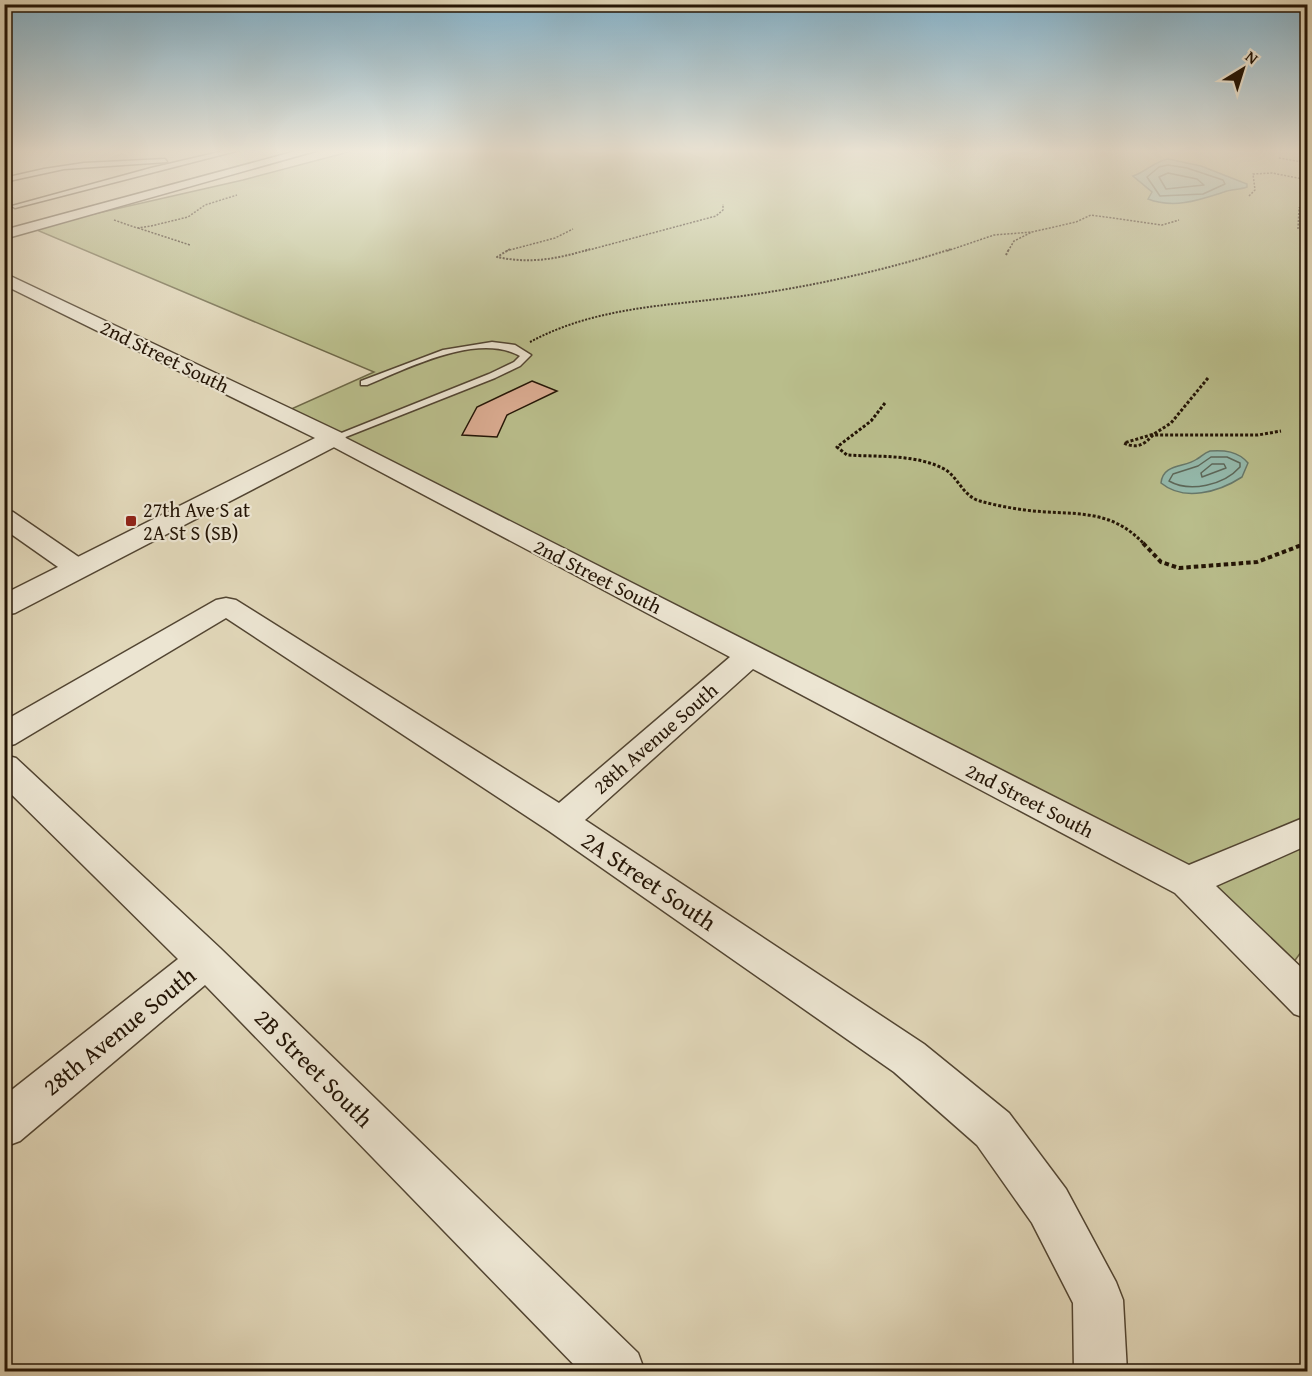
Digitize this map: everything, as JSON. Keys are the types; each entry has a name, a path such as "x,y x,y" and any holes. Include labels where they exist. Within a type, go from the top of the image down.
{"street":[{"path":"4,236 82,214"},
{"name":"2nd Street South","path":"4,279 334,438 1188,882 1308,1001"},
{"path":"4,606 334,438"},
{"path":"4,517 77,568"},
{"name":"2A Street South","path":"4,736 226,606 561,821 909,1058 993,1129 1049,1206 1098,1300 1101,1371"},
{"name":"28th Avenue South","path":"561,821 750,655"},
{"name":"2B Street South","path":"4,767 206,960 619,1371"},
{"path":"1188,882 1308,830"},
{"name":"28th Avenue South","path":"4,1125 206,960"}],"lane":[{"path":"334,438 517,364 526,355 519,349 495,344 475,345 432,357 364,382"}],"path":[{"path":"137,228 192,214"},
{"path":"573,229 566,234 517,247 497,257 529,261 575,256 627,238 718,214"},
{"path":"1298,229 1299,214"},
{"path":"1006,255 1014,241 1032,232 1076,222 1091,215 1162,225 1179,220"},
{"path":"112,219 190,245"},
{"path":"519,349 564,324 597,315 783,290 931,255 1014,230 1032,232"},
{"path":"1208,378 1193,395 1188,408 1153,435 1145,444 1133,447 1124,443 1133,437 1153,435 1258,435 1281,431"},
{"path":"885,403 871,421 837,447 839,452 847,455 921,460 948,471 957,484 976,500 1025,510 1073,512 1103,517 1132,531 1161,562 1179,568 1257,562 1280,555 1308,542"}],"green space":[{"path":"93,214 1307,214 1307,944 1282,978 1167,880 280,414 374,372 32,228"}],"water":[{"path":"1210,451 1230,452 1244,459 1248,463 1242,477 1223,487 1202,493 1180,492 1161,483 1170,469 1192,462"}],"building":[{"path":"532,381 557,391 507,415 497,437 462,435 477,407"}],"place":[{"name":"27th Ave S at 2A St S (SB)","path":"131,521"}]}
